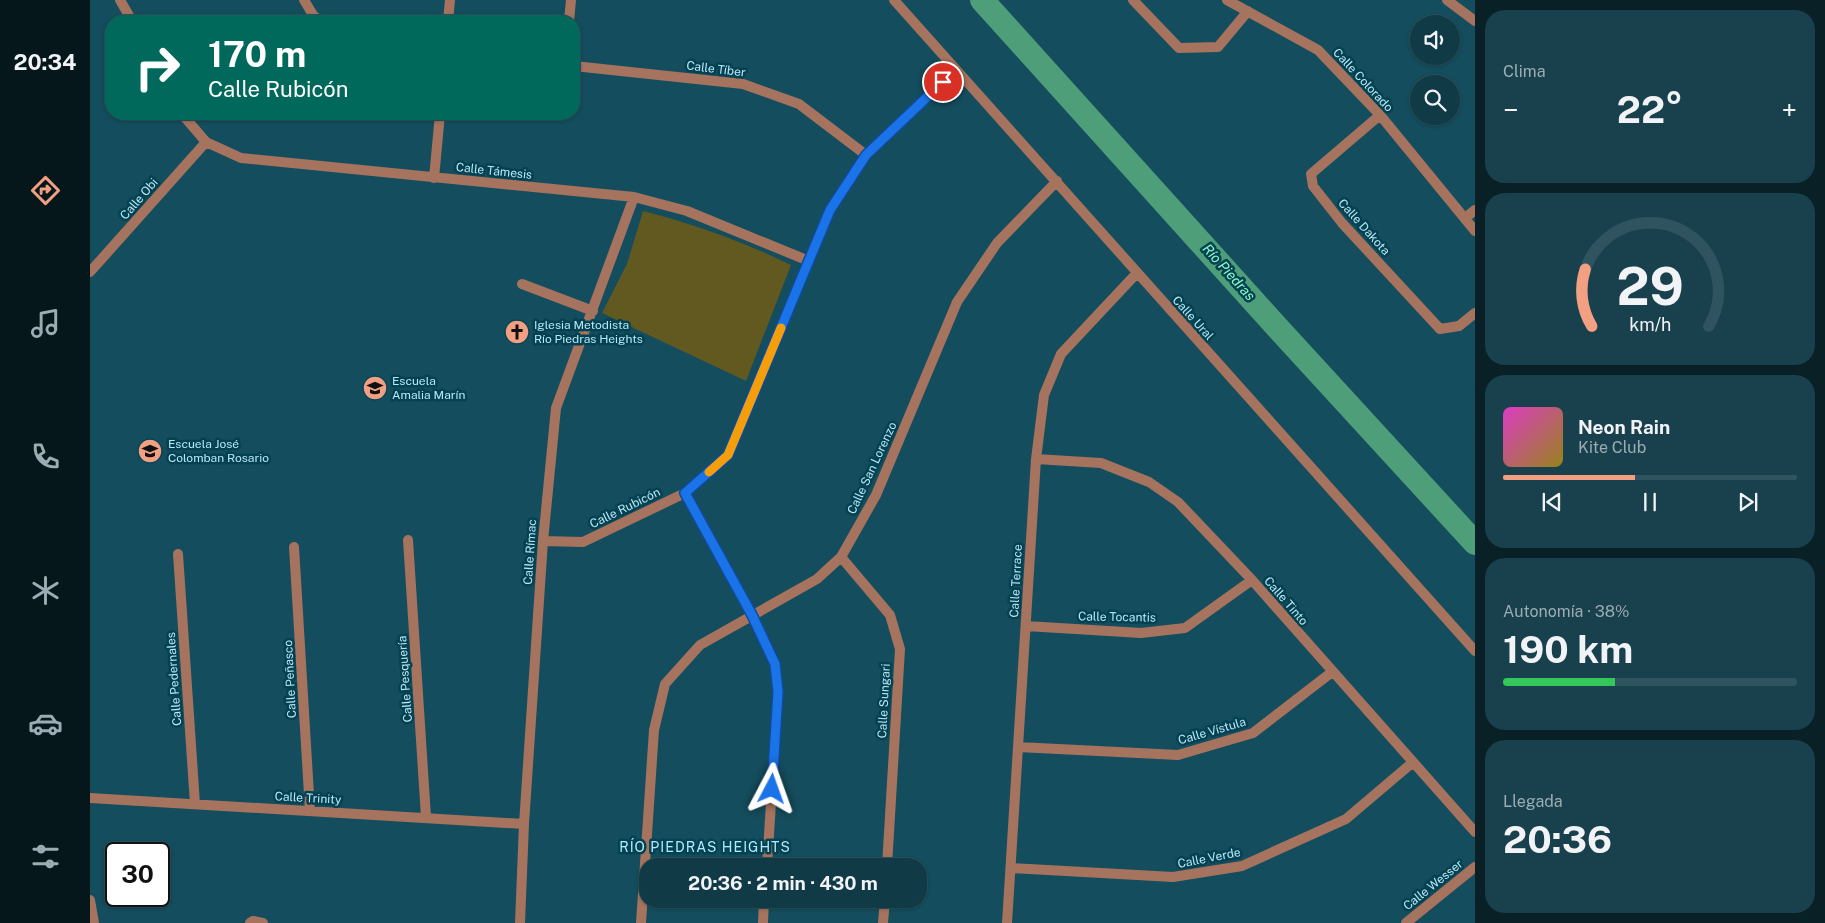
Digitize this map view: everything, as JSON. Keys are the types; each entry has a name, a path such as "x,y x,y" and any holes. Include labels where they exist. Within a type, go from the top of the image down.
{"street":[{"path":"120,0 129,15"},
{"path":"304,0 313,15"},
{"path":"449,15 450,0"},
{"path":"569,15 570,0"},
{"name":"Calle Ural","path":"894,0 1057,181 1136,274 1475,651"},
{"path":"1133,0 1179,48 1218,47 1248,11"},
{"name":"Calle Colorado","path":"1227,0 1318,50 1380,115 1475,231"},
{"path":"1448,0 1475,20"},
{"name":"Calle Tíber","path":"580,67 743,84 799,104 866,155"},
{"name":"Calle Rubicón","path":"543,541 583,542 685,493 728,455 830,210 866,155 956,70"},
{"name":"Calle Dakota","path":"1380,115 1311,174 1312,186 1342,223 1440,329 1459,326 1475,313"},
{"name":"Calle Támesis","path":"187,120 206,142 241,158 634,198 687,211 809,261"},
{"path":"434,178 439,120"},
{"name":"Calle Obi","path":"92,267 206,142"},
{"name":"Calle San Lorenzo","path":"641,923 654,730 665,684 700,645 817,579 841,557 876,495 957,302 997,243 1057,181"},
{"name":"Calle Rímac","path":"520,923 524,824 543,541 556,408 634,198"},
{"path":"1465,218 1475,210"},
{"name":"Calle Terrace","path":"1007,923 1036,459 1044,395 1061,354 1136,274"},
{"path":"522,284 593,310"},
{"name":"Calle Tinto","path":"1036,459 1101,463 1149,482 1178,502 1252,580 1475,832"},
{"path":"685,493 752,615 775,664 778,692 767,858"},
{"name":"Calle Pesquería","path":"408,540 426,818"},
{"name":"Calle Peñasco","path":"294,546 310,811"},
{"name":"Calle Pedernales","path":"178,554 194,804"},
{"name":"Calle Sungari","path":"841,557 890,614 900,650 887,858"},
{"name":"Calle Tocantis","path":"1026,626 1141,633 1185,628 1252,580"},
{"name":"Calle Vístula","path":"1018,747 1178,755 1253,733 1332,672"},
{"name":"Calle Verde","path":"1011,868 1173,877 1242,866 1346,819 1412,763"},
{"name":"Calle Trinity","path":"90,798 524,824"},
{"name":"Calle Wesser","path":"1406,923 1475,867"},
{"path":"90,900 94,923"},
{"path":"763,923 764,908"},
{"path":"883,923 884,908"},
{"path":"250,923 263,923"}],"shaded area":[{"path":"643,211 719,234 791,265 746,381 602,313 627,264"}],"waterway":[{"name":"Río Piedras","path":"982,0 1475,543"}],"slow traffic":[{"path":"709,472 728,455 781,328"}],"place":[{"name":"Iglesia Metodista Río Piedras Heights","path":"517,332"},
{"name":"Escuela Amalia Marín","path":"375,388"},
{"name":"Escuela José Colomban Rosario","path":"150,451"}],"district":[{"name":"RÍO PIEDRAS HEIGHTS","path":"705,847"}],"route":[{"path":"772,789 778,692 775,664 752,615 685,493 728,455 830,210 866,155 943,82"}]}
